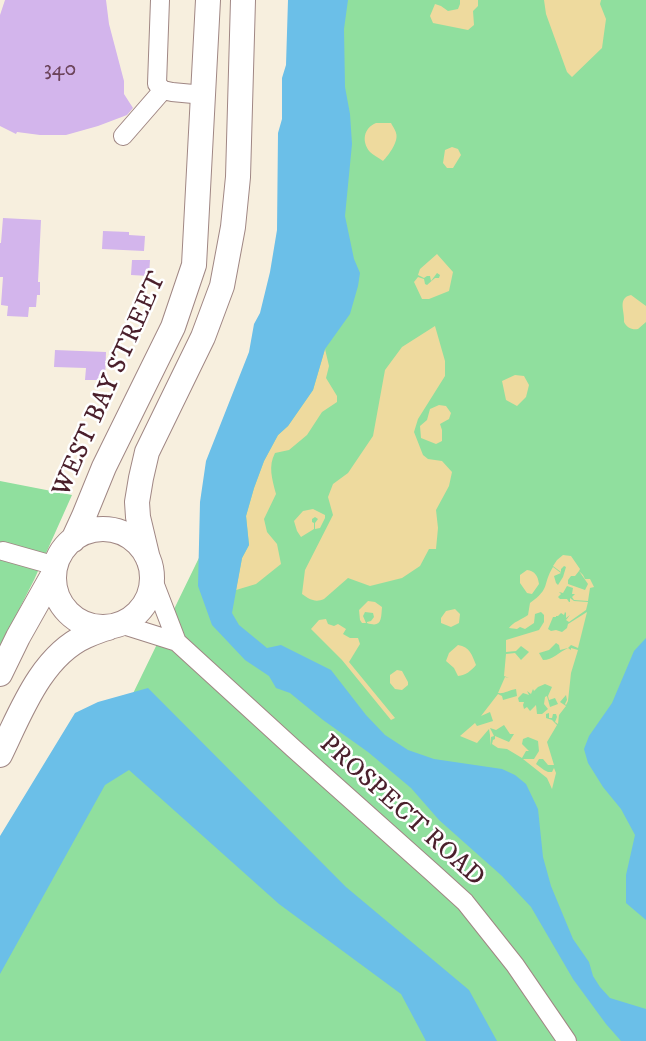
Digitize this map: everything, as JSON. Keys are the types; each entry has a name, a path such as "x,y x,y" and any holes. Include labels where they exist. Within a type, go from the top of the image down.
{"main road":[{"name":"WEST BAY STREET","path":"73,540 104,467 173,327 195,265 208,0"},
{"path":"0,755 22,708 53,661 84,636 130,619 142,608 151,588 150,568 138,517 137,502 147,452 203,337 222,286 233,227 238,177 243,0"},
{"path":"0,675 64,549 73,540 94,530 114,531 130,537 137,543 150,568"},
{"path":"55,570 56,591 66,610 74,618 97,627 115,626"}],"street":[{"path":"160,0 157,84 163,90 204,95"},
{"path":"123,136 163,90"},
{"path":"3,551 55,570"},
{"name":"PROSPECT ROAD","path":"150,568 177,642"},
{"name":"PROSPECT ROAD","path":"115,626 177,642 465,902 515,964 567,1041"}],"green space":[{"path":"316,0 646,0 646,1041 0,1041 0,882 123,714 249,455"},
{"path":"0,481 72,495 34,580 0,647"}],"sand":[{"path":"460,0 478,0 478,6 473,11 474,25 468,30 433,23 430,16 435,4 448,11 458,9"},
{"path":"544,0 601,0 600,4 606,19 602,48 572,77 567,72 546,14"},
{"path":"376,123 391,123 397,136 391,152 383,161 370,152 365,144 366,131"},
{"path":"452,147 458,149 461,155 453,168 447,168 443,163 445,150"},
{"path":"437,254 453,272 449,291 429,299 422,299 414,282 418,277 424,279 427,285 435,278 439,278 440,275 437,273 431,281 430,276 424,278 418,275 420,269"},
{"path":"631,295 646,306 646,322 638,329 630,328 624,322 623,302"},
{"path":"435,326 445,361 445,376 418,419 414,432 423,455 428,459 442,461 452,472 449,486 436,510 438,528 436,549 429,549 420,566 402,578 370,586 348,578 324,599 318,601 310,599 302,594 305,570 333,515 328,497 333,484 348,473 373,436 385,370 402,347"},
{"path":"325,349 329,366 326,378 337,396 337,402 322,412 307,435 289,450 275,453 272,463 272,478 276,494 264,519 267,532 277,544 281,564 256,584 236,590 242,558 249,545 246,516 254,488 264,461 278,435 288,426 313,390"},
{"path":"515,375 524,376 529,385 526,397 517,406 506,400 502,381"},
{"path":"439,405 446,406 451,413 449,419 440,424 442,441 436,444 421,438 420,426 427,420 430,409"},
{"path":"313,509 325,515 325,518 320,528 315,529 318,519 315,517 312,519 314,529 301,537 294,521 303,511"},
{"path":"563,555 571,556 580,569 579,571 585,579 590,579 594,587 590,588 588,601 574,600 573,588 567,586 563,593 559,592 560,599 567,599 570,602 570,598 574,601 588,602 586,610 569,622 566,620 570,615 566,618 565,612 564,615 561,613 553,617 548,629 562,632 568,624 587,612 578,648 571,645 568,648 578,650 571,673 568,701 566,705 566,695 560,702 566,706 559,715 558,724 555,722 556,714 549,718 549,713 546,714 546,718 557,725 547,742 554,765 548,765 543,759 539,759 536,764 548,772 552,772 554,768 556,773 552,789 547,778 523,759 534,759 539,751 538,741 528,737 523,739 522,744 529,751 526,751 522,758 507,749 498,748 492,744 495,736 509,742 514,734 510,734 504,725 496,730 490,728 494,736 491,737 490,746 489,729 477,743 460,736 475,723 477,726 493,721 490,712 481,716 498,694 503,700 517,696 516,689 498,693 505,677 509,678 504,676 506,654 515,653 521,660 529,652 521,646 516,651 506,652 506,640 539,630 544,622 544,615 541,612 535,614 534,623 525,629 509,628 528,615 530,603 544,590 553,567 561,573 554,576 558,585 566,567 561,569 561,572 553,566","holes":["579,571 588,584 585,590 568,584 568,580","556,643 560,650 568,648 547,660 543,660 539,653 549,650","545,684 552,687 548,696 549,700 555,698 558,704 550,707 547,696 545,697 544,704 548,709 542,714 537,714 536,705 530,711 527,707 524,709 524,702 519,702 518,698 523,693 529,695 527,691 531,694 533,689 534,691"]},
{"path":"527,570 534,573 539,581 532,594 527,593 520,583 520,575"},
{"path":"368,601 375,602 382,607 381,619 376,624 367,623 374,617 373,613 365,612 363,616 366,623 360,620 359,610"},
{"path":"455,609 460,614 459,623 451,627 441,623 441,618 446,611"},
{"path":"326,619 328,624 334,626 338,624 346,629 343,634 350,638 358,638 360,644 349,662 395,718 391,720 342,660 311,629 319,620"},
{"path":"458,645 468,650 476,665 468,672 458,676 454,668 446,661 449,653"},
{"path":"397,670 402,671 408,682 402,690 395,689 390,683 390,675"}],"water":[{"path":"288,0 348,0 344,29 345,87 352,144 345,216 354,259 360,273 350,314 325,349 313,390 288,426 278,435 264,461 246,516 249,545 242,558 232,613 239,625 267,648 281,645 331,670 366,715 385,735 408,750 434,759 502,769 515,775 526,784 538,809 543,857 551,886 573,939 589,962 593,976 610,998 646,1009 646,1041 621,1041 573,979 531,907 502,876 439,820 411,788 290,693 276,688 269,676 245,660 212,625 198,586 200,502 206,461 249,352 254,324 260,313 270,272 277,230 278,133 282,119 282,78 286,65"},
{"path":"646,638 646,920 626,903 626,875 635,835 621,809 603,787 588,763 584,749 589,736 612,703 634,651"},
{"path":"148,688 346,887 469,990 497,1041 426,1041 401,994 279,904 129,770 105,785 0,974 0,836 75,713 98,702"}],"building":[{"path":"5,0 106,0 109,24 124,81 124,94 133,108 127,115 66,135 17,132 16,134 0,126 0,15"},
{"path":"3,218 41,220 38,282 40,282 40,295 37,295 36,307 29,307 28,317 7,316 8,306 1,305 3,277 0,277 0,243"},
{"path":"103,231 129,232 129,235 145,236 144,251 102,249"},
{"path":"132,260 150,260 149,276 131,275"},
{"path":"55,350 106,352 105,380 85,380 86,368 54,367"}]}
